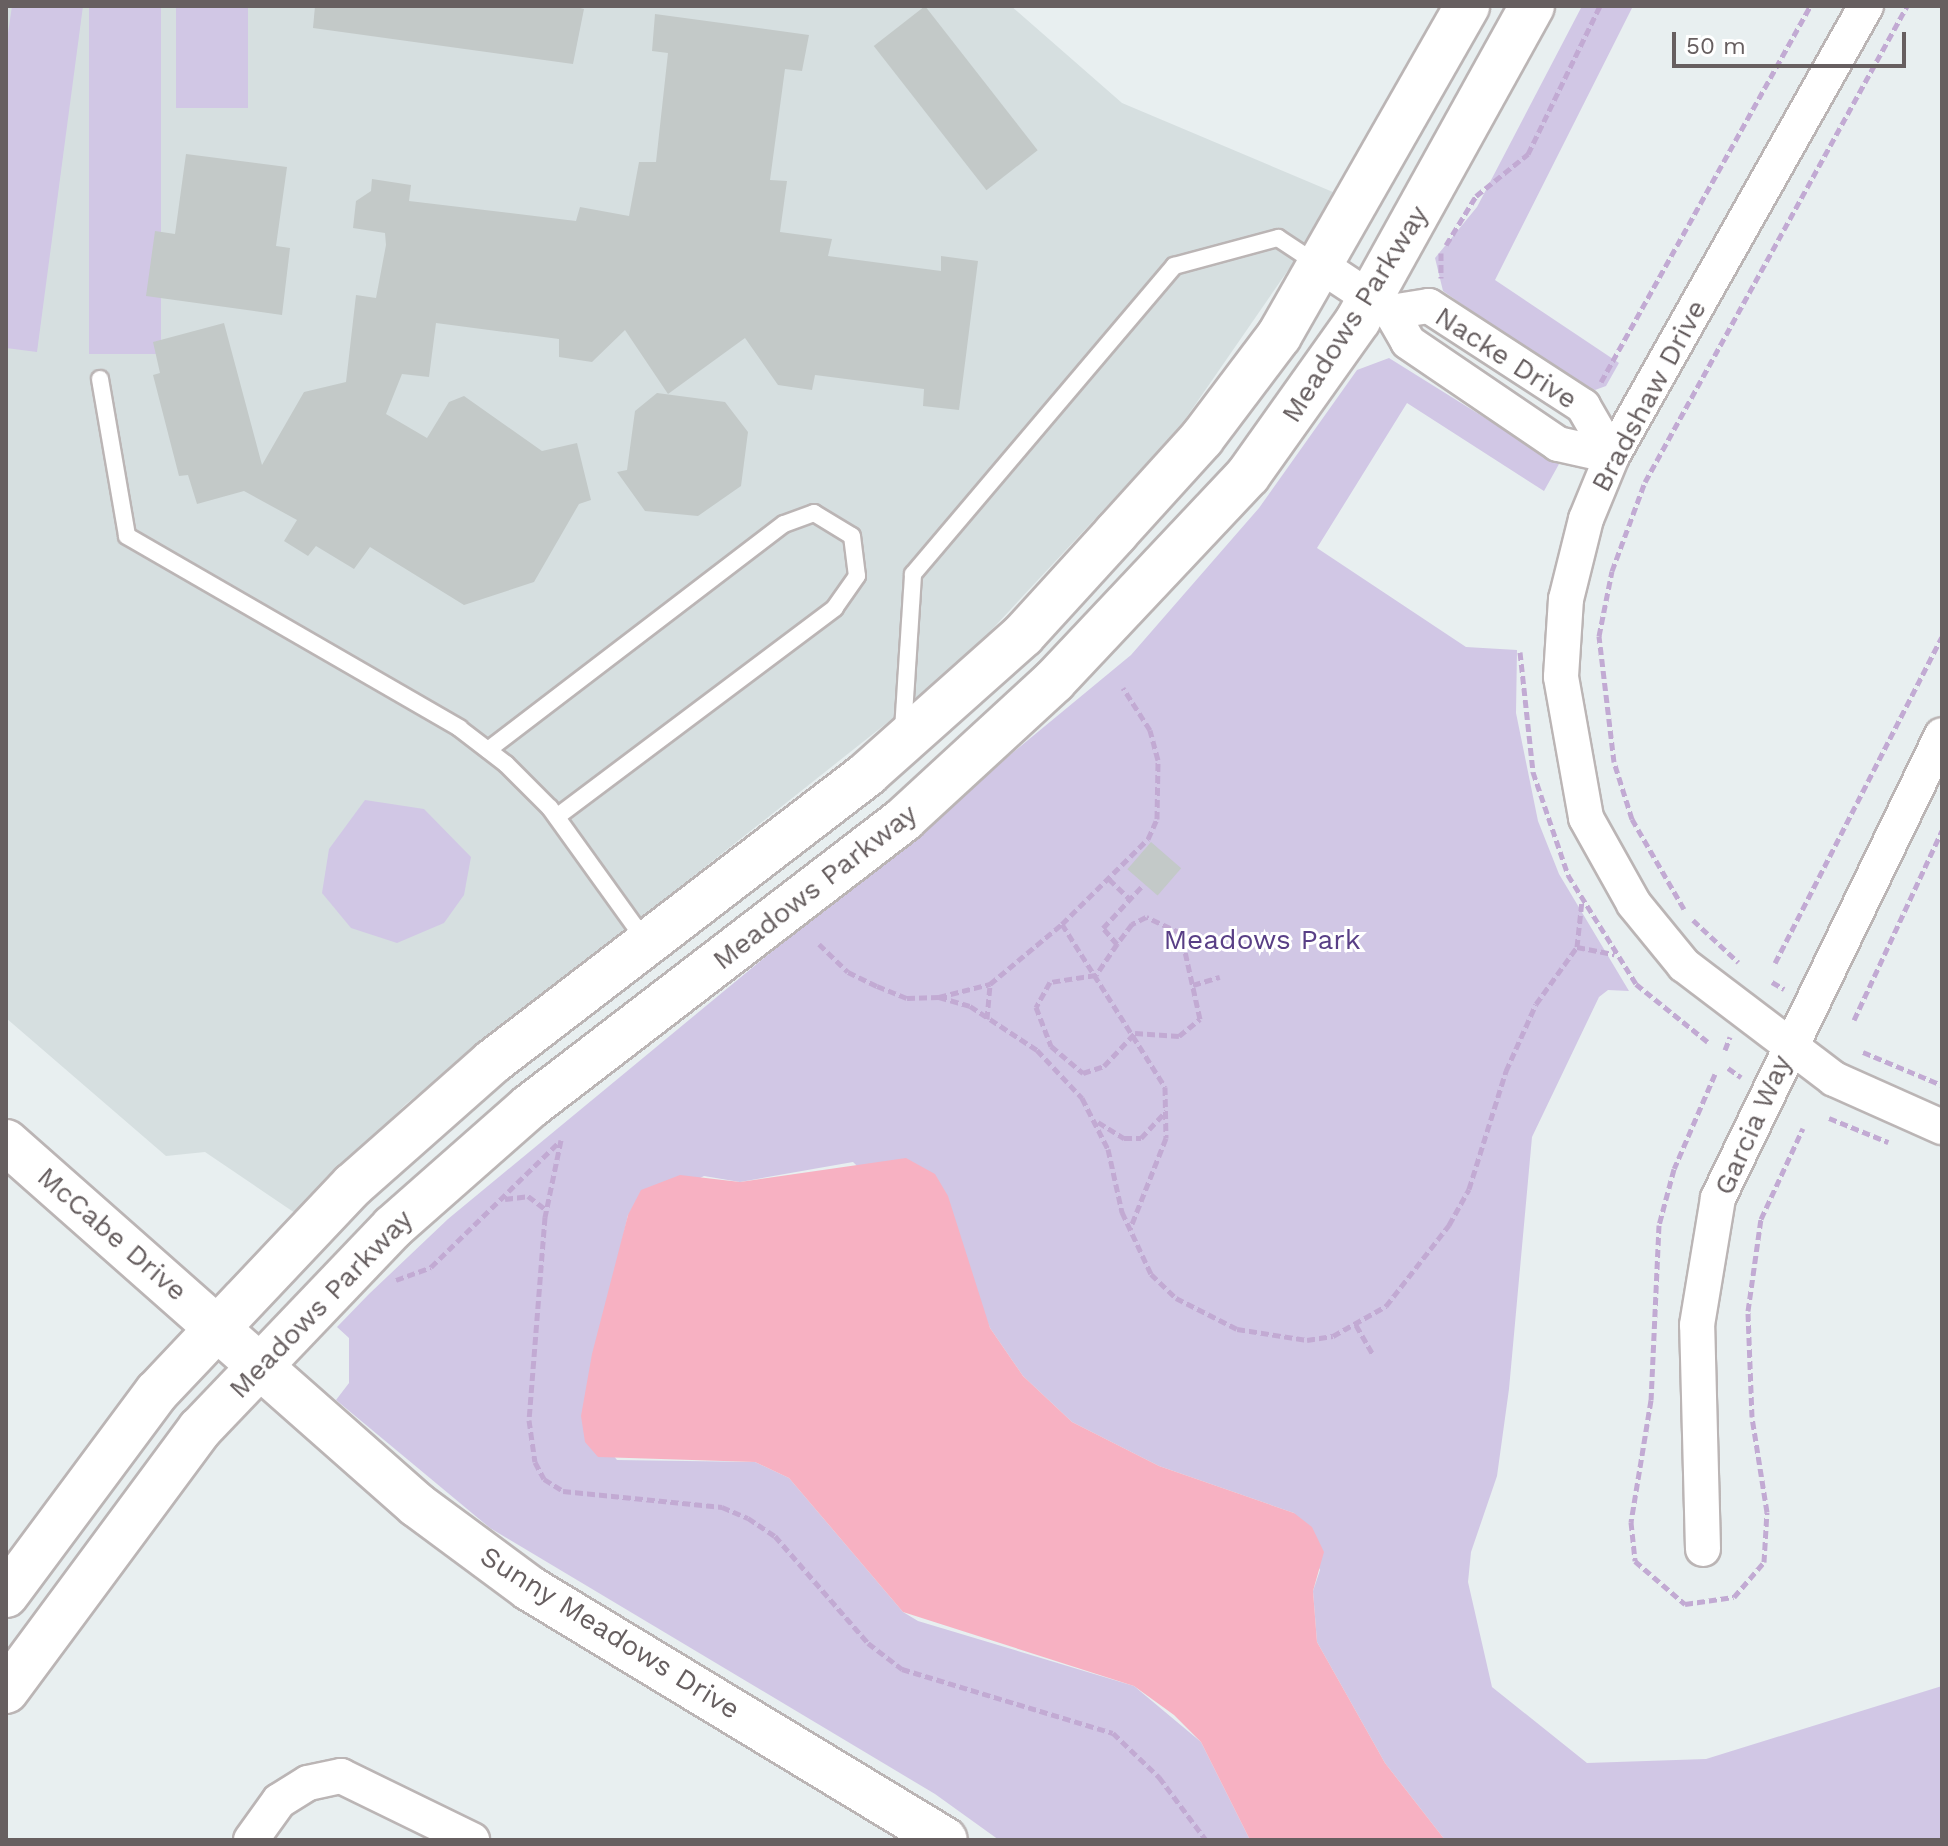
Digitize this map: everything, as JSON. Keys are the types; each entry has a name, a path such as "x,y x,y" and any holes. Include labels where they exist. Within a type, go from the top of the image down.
{"main road":[{"name":"Meadows Parkway","path":"6,1595 157,1392 353,1185 492,1062 648,944 902,743 1023,635 1202,438 1279,336 1467,6"},
{"name":"Meadows Parkway","path":"6,1691 200,1429 393,1227 529,1107 904,819 1054,681 1248,475 1381,305 1532,6"},
{"name":"McCabe Drive","path":"6,1142 261,1365"},
{"name":"Sunny Meadows Drive","path":"261,1365 417,1505 529,1588 945,1840"}],"street":[{"name":"Bradshaw Drive","path":"1866,6 1612,456 1586,519 1566,599 1561,677 1586,818 1634,904 1684,965 1788,1049 1834,1079 1942,1127"},
{"path":"1320,265 1381,305"},
{"name":"Nacke Drive","path":"1381,305 1429,306 1545,381 1583,406 1612,456"},
{"name":"Nacke Drive","path":"1381,305 1408,342 1558,444 1612,456"},
{"name":"Garcia Way","path":"1703,1549 1697,1325 1718,1198 1942,735"},
{"path":"251,1840 279,1801 308,1783 341,1776 472,1840"}],"lane":[{"path":"902,743 913,574 1174,266 1278,238 1320,265"},
{"path":"100,379 127,536 488,750 557,817 648,944"},
{"path":"488,750 784,524 814,513 852,536 857,576 835,608 557,817"}],"path":[{"path":"1445,287 1438,257 1476,196 1528,154 1600,6"},
{"path":"1597,385 1608,376 1810,6"},
{"path":"1745,968 1688,915 1632,819 1603,706 1599,636 1612,571 1645,482 1907,6"},
{"path":"1775,963 1942,637"},
{"path":"819,944 848,972 877,986 907,998 939,997 990,984 1062,924 1148,839 1161,794 1150,730 1123,688"},
{"path":"1854,1020 1942,830"},
{"path":"1109,879 1130,899"},
{"path":"1117,944 1103,928 1144,884"},
{"path":"939,997 987,1019 1058,1069 1098,1122 1130,1234 1151,1274 1176,1298 1237,1329 1307,1340 1356,1325 1411,1279 1449,1225 1469,1189 1536,1004 1577,947 1582,900"},
{"path":"1162,919 1181,933 1200,1019 1184,1034 1135,1033 1097,1071 1083,1073 1051,1046 1036,1007 1041,992 1050,982 1096,975 1132,924 1162,919"},
{"path":"1062,924 1135,1033 1165,1087 1166,1138 1131,1217 1130,1234"},
{"path":"1577,947 1615,955"},
{"path":"1193,985 1220,977"},
{"path":"987,1019 990,984"},
{"path":"1863,1052 1942,1085"},
{"path":"1098,1122 1124,1138 1141,1138 1166,1110"},
{"path":"392,1283 431,1267 561,1140 546,1210 529,1420 535,1462 544,1479 563,1491 722,1507 748,1518 775,1536 868,1643 902,1669 1113,1733 1152,1769 1206,1840"},
{"path":"500,1201 528,1196 546,1210"},
{"path":"1356,1325 1373,1354"}],"shaded area":[{"path":"6,6 1011,6 1122,103 1340,195 1177,431 955,669 406,1104 295,1213 205,1152 166,1156 6,1018"},
{"path":"906,1158 935,1174 948,1196 990,1328 1023,1376 1072,1422 1159,1466 1294,1513 1312,1527 1324,1552 1313,1591 1317,1642 1385,1763 1445,1840 1250,1840 1201,1742 1174,1715 1134,1686 903,1612 789,1478 755,1462 598,1457 585,1442 581,1416 592,1354 628,1215 641,1190 680,1175 740,1182"}],"green space":[{"path":"12,6 83,6 37,352 6,348 6,47"},
{"path":"89,6 161,6 161,354 89,354"},
{"path":"176,6 248,6 248,108 176,108"},
{"path":"1582,6 1633,6 1495,280 1619,363 1606,386 1595,390 1571,381 1443,291 1435,258 1477,207"},
{"name":"Meadows Park","path":"1389,358 1559,464 1544,491 1407,403 1317,548 1466,647 1517,650 1516,713 1538,821 1559,874 1629,991 1608,990 1599,997 1532,1137 1509,1389 1497,1476 1471,1552 1468,1582 1492,1687 1587,1763 1706,1759 1942,1686 1942,1840 1445,1840 1385,1763 1317,1642 1313,1591 1320,1570 1294,1513 1159,1466 1072,1422 1023,1376 990,1328 968,1273 853,1162 740,1182 704,1176 628,1215 582,1416 617,1460 755,1462 789,1478 903,1612 918,1621 1134,1686 1201,1742 1250,1840 999,1840 935,1794 490,1528 336,1400 349,1383 349,1338 337,1327 369,1294 448,1219 1131,655 1259,508 1357,370"},
{"path":"365,800 424,809 471,857 464,895 444,923 397,943 351,928 322,893 329,849"}],"building":[{"path":"315,6 572,6 584,9 573,64 313,28"},
{"path":"925,6 1038,150 986,190 874,46"},
{"path":"655,14 809,35 802,71 785,69 770,180 787,181 780,232 832,239 828,256 941,271 941,256 978,261 959,410 923,406 924,389 815,375 812,390 778,385 745,338 668,394 625,330 592,362 559,357 559,339 436,323 429,377 402,374 386,414 427,438 449,402 464,396 542,451 577,443 591,500 579,504 534,582 464,605 370,547 354,569 316,546 308,556 284,541 297,520 244,491 197,504 188,475 179,476 153,375 160,373 153,342 224,323 262,465 304,392 346,382 356,295 376,298 386,245 385,233 353,228 356,201 371,191 372,179 411,185 409,201 576,221 580,207 629,216 639,162 656,162 668,53 652,51"},
{"path":"186,154 287,167 276,246 290,248 282,315 146,296 155,231 175,234"},
{"path":"657,393 725,402 748,432 741,486 698,516 645,511 617,472 627,470 635,411"},
{"path":"1151,842 1181,868 1158,895 1127,869"}]}
